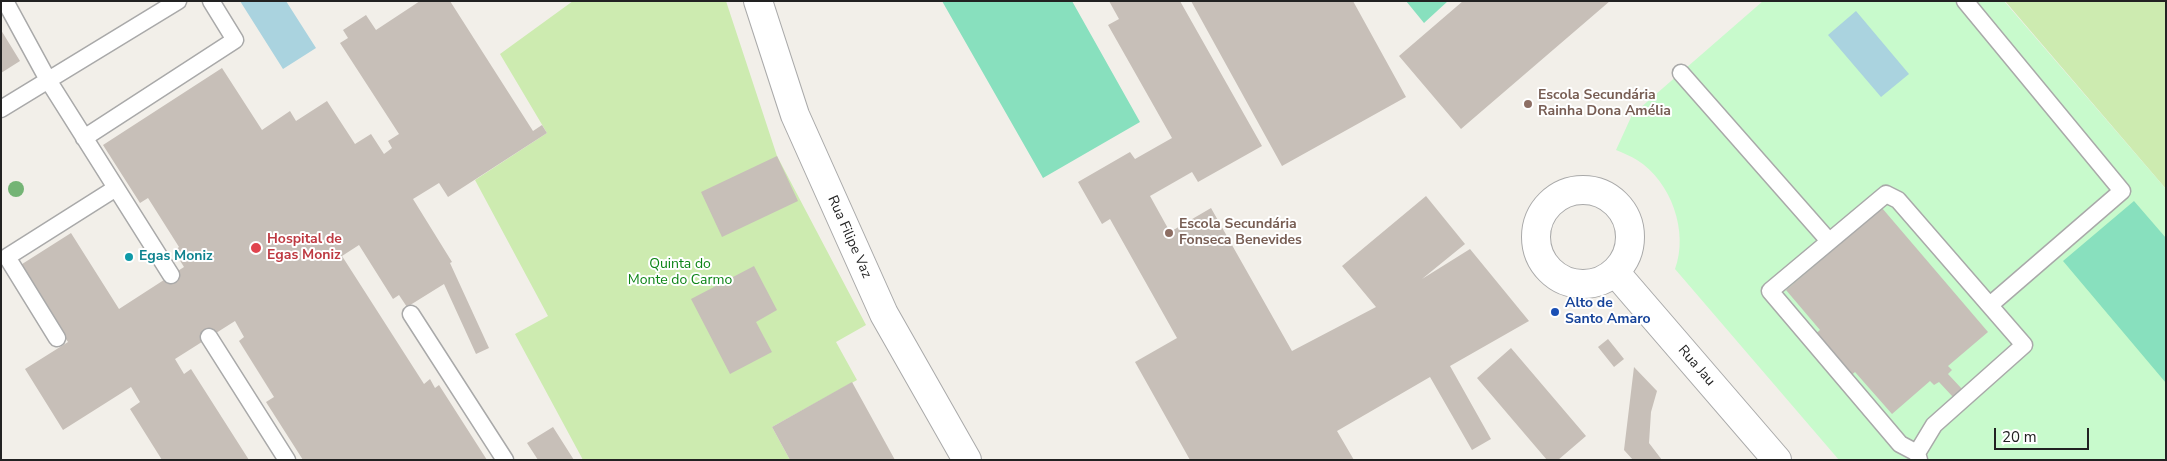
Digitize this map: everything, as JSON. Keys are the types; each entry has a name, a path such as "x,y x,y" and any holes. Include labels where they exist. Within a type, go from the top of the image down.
{"street":[{"name":"Rua Filipe Vaz","path":"758,1 795,115 884,314 967,460"},
{"name":"Rua Jau","path":"1615,272 1777,460"}],"lane":[{"path":"5,1 48,80 171,275"},
{"path":"1,109 178,1"},
{"path":"84,138 235,40 211,1"},
{"path":"1965,1 2122,191 1990,306"},
{"path":"1682,72 1829,241"},
{"path":"56,338 7,257 116,188"},
{"path":"1886,194 1898,200 1990,306 2024,345 1934,425 1918,456 1900,444 1770,291 1886,194"},
{"path":"411,314 505,460"},
{"path":"209,337 287,460"}],"green space":[{"name":"Quinta do Monte do Carmo","path":"573,1 726,1 777,156 866,325 836,342 857,380 772,427 790,460 583,460 515,334 548,316 475,180 547,133 500,54"},
{"path":"942,1 1072,1 1140,122 1043,178"},
{"path":"1406,1 1448,1 1424,23"},
{"path":"1763,1 2004,1 2166,189 2166,460 1839,460 1675,269 1679,255 1680,239 1674,208 1668,194 1649,169 1635,159 1616,150 1632,115"},
{"path":"2005,1 2166,1 2166,189"},
{"path":"2134,201 2166,238 2166,383 2063,261"}],"water":[{"path":"240,1 286,1 316,48 283,69"},
{"path":"1856,11 1909,74 1881,97 1828,35"}],"building":[{"path":"420,1 450,1 533,131 542,125 547,133 448,197 439,183 413,199 452,262 450,263 489,348 476,354 444,284 407,307 399,295 393,299 359,245 342,256 424,384 430,379 435,388 439,385 487,460 303,460 266,402 274,397 239,341 244,337 235,321 175,359 184,374 191,369 249,460 162,460 130,409 140,402 131,387 63,430 25,369 68,342 19,266 71,233 119,309 184,267 174,251 179,247 148,198 140,203 103,145 222,68 262,130 290,111 296,121 327,101 355,144 371,134 384,154 392,148 388,141 399,134 340,43 348,38 343,30 366,15 376,30"},
{"path":"1109,1 1180,1 1262,146 1198,182 1192,172 1150,196 1170,232 1211,208 1292,351 1376,307 1342,266 1426,196 1465,244 1422,279 1470,249 1529,321 1450,366 1491,439 1472,450 1430,377 1337,431 1354,460 1190,460 1135,362 1177,338 1110,219 1102,224 1078,182 1130,152 1135,159 1172,138 1108,25 1119,19"},
{"path":"1191,1 1353,1 1406,97 1282,166"},
{"path":"1463,1 1610,1 1461,129 1399,56"},
{"path":"1,30 20,61 1,73"},
{"path":"777,156 798,201 722,237 701,192"},
{"path":"1882,208 1988,332 1948,366 1952,370 1948,374 1962,389 1953,397 1939,382 1934,385 1930,381 1892,414 1855,372 1839,386 1804,344 1820,330 1786,290"},
{"path":"754,266 777,310 756,322 772,352 730,374 691,299"},
{"path":"1608,339 1624,359 1614,367 1598,347"},
{"path":"1511,348 1586,436 1558,460 1547,460 1477,378"},
{"path":"1634,367 1657,391 1651,412 1649,443 1662,460 1633,460 1624,450"},
{"path":"852,382 895,460 790,460 772,427"},
{"path":"553,427 574,460 538,460 527,443"}],"place":[{"name":"Escola Secundária Rainha Dona Amélia","path":"1528,104"},
{"name":"Escola Secundária Fonseca Benevides","path":"1169,233"},
{"name":"Hospital de Egas Moniz","path":"256,248"},
{"name":"Egas Moniz","path":"129,257"},
{"name":"Alto de Santo Amaro","path":"1555,312"}]}
